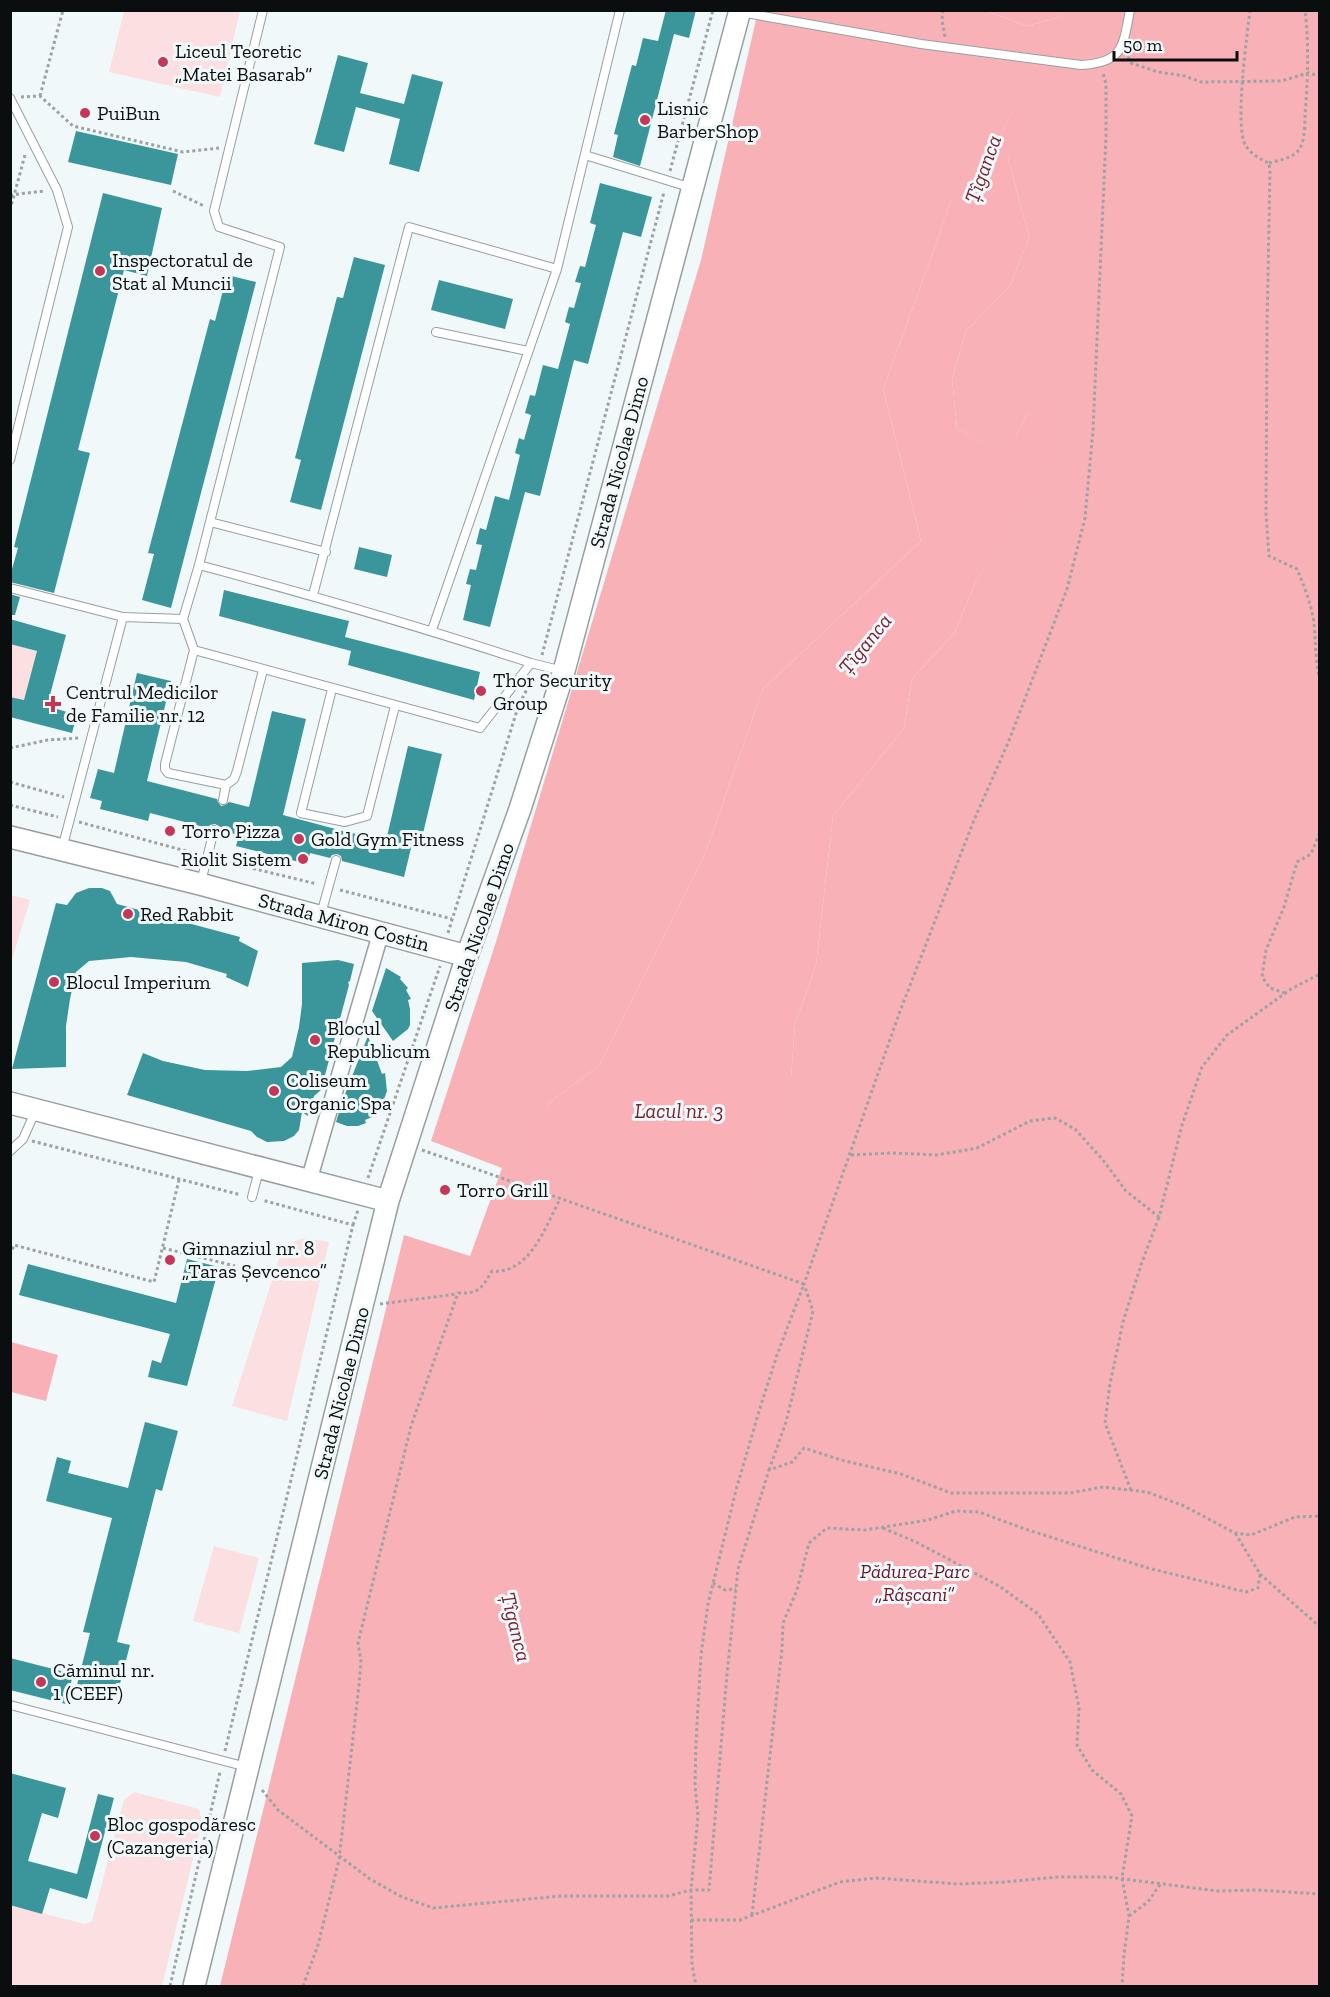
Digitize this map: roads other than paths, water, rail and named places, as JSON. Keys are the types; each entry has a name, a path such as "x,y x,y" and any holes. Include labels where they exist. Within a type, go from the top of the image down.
{"main road":[{"name":"Strada Nicolae Dimo","path":"194,1986 253,1776 388,1202 467,956 520,809 564,671 740,11"},
{"name":"Strada Miron Costin","path":"10,837 200,884 467,956"},
{"path":"10,1104 388,1202"}],"street":[{"path":"309,1180 381,932"}],"lane":[{"path":"263,10 214,211 219,227 280,247 200,565 183,619 194,650 165,764 168,773 226,784 234,779 263,670"},
{"path":"432,630 557,269 620,10"},
{"path":"740,11 948,48 1081,65 1107,61 1122,48 1131,10"},
{"path":"10,98 57,189 69,227 10,460"},
{"path":"585,156 693,188"},
{"path":"313,595 409,227 557,269"},
{"path":"436,332 528,351"},
{"path":"210,522 326,552"},
{"path":"200,565 313,595 564,671"},
{"path":"10,588 123,617 183,619"},
{"path":"62,850 123,617"},
{"path":"194,650 480,728 535,664"},
{"path":"332,689 301,813 344,826 368,816 395,706"},
{"path":"223,800 226,784"},
{"path":"200,884 214,830"},
{"path":"321,916 336,860"},
{"path":"10,1151 23,1139 36,1110"},
{"path":"252,1197 260,1167"},
{"path":"10,1705 223,1761 253,1776"}],"water":[{"path":"987,11 1063,11 1060,17 1027,26"},
{"name":"Lacul nr. 3","path":"1019,96 1029,137 1008,158 1029,237 1010,286 966,331 952,379 957,428 994,450 1017,434 1029,411 1050,393 1061,418 1058,447 975,583 955,632 912,679 904,728 833,816 816,965 795,1024 791,1078 739,1211 722,1227 520,1154 551,1101 599,1066 705,854 763,689 921,541 883,389 962,166 993,152"},
{"path":"11,1342 58,1355 46,1401 11,1392"}],"waterway":[{"name":"Țîganca","path":"505,1986 508,1948 500,1887 495,1799 501,1781 521,1742 524,1720 507,1658 495,1625 489,1599 489,1586 516,1521 514,1468 516,1453 526,1430 540,1411 543,1375 551,1335 569,1283"}],"place":[{"name":"Liceul Teoretic „Matei Basarab“","path":"163,62"},
{"name":"PuiBun","path":"85,113"},
{"name":"Lisnic BarberShop","path":"645,120"},
{"name":"Inspectoratul de Stat al Muncii","path":"100,271"},
{"name":"Thor Security Group","path":"481,691"},
{"name":"Centrul Medicilor de Familie nr. 12","path":"53,704"},
{"name":"Torro Pizza","path":"170,831"},
{"name":"Gold Gym Fitness","path":"299,839"},
{"name":"Riolit Sistem","path":"303,859"},
{"name":"Red Rabbit","path":"128,914"},
{"name":"Blocul Imperium","path":"54,982"},
{"name":"Blocul Republicum","path":"315,1040"},
{"name":"Coliseum Organic Spa","path":"274,1091"},
{"name":"Torro Grill","path":"445,1190"},
{"name":"Gimnaziul nr. 8 „Taras Șevcenco”","path":"170,1260"},
{"name":"Căminul nr. 1 (CEEF)","path":"41,1682"},
{"name":"Bloc gospodăresc (Cazangeria)","path":"95,1836"}],"park label":[{"name":"Pădurea-Parc „Râșcani”","path":"915,1582"}]}
